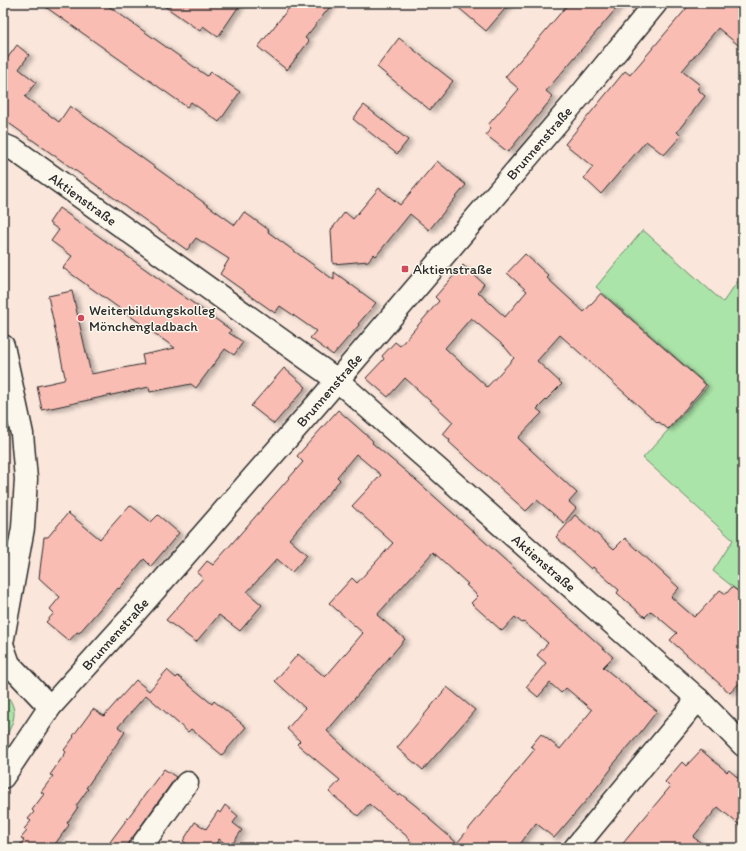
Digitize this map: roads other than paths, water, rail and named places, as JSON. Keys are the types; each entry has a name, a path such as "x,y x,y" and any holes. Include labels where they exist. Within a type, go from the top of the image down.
{"street":[{"name":"Brunnenstraße","path":"3,777 50,707 133,615 337,380 579,97 656,3"},
{"name":"Aktienstraße","path":"3,145 15,150 337,380 698,699 743,745"},
{"path":"3,346 22,434 26,478 23,528 3,638"},
{"path":"3,647 9,664 50,707"},
{"path":"575,848 698,699"},
{"path":"140,848 186,783"}],"place":[{"name":"Aktienstraße","path":"405,269"},
{"name":"Weiterbildungskolleg Mönchengladbach","path":"81,318"}]}
